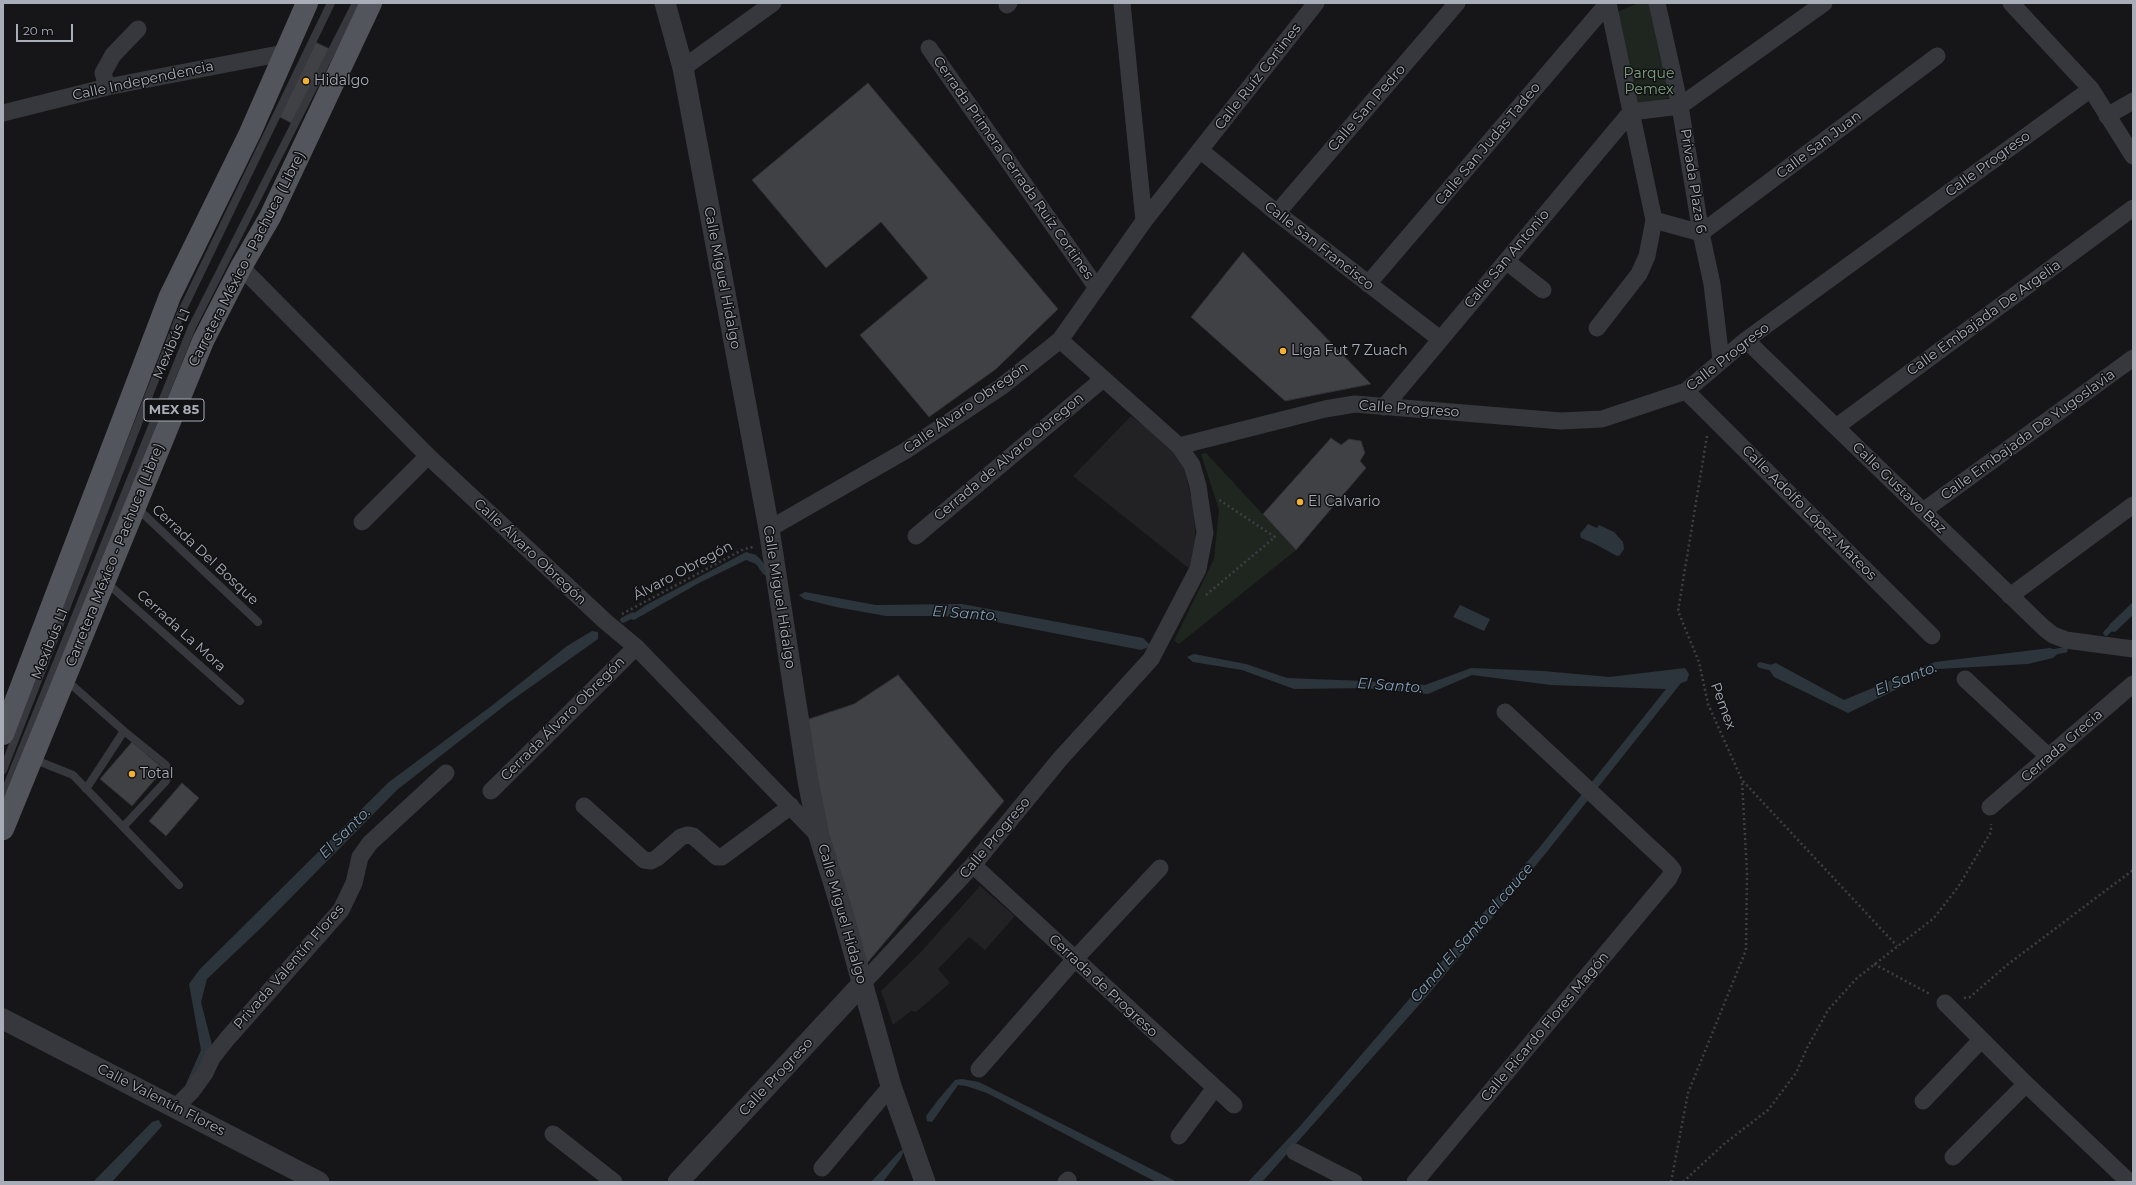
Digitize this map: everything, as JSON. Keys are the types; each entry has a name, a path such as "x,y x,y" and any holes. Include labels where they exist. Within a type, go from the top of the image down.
{"main road":[{"name":"MEX 85","path":"3,734 170,296 250,133 306,3"},
{"name":"Carretera México - Pachuca (Libre)","path":"3,829 203,341 241,267 270,217 371,3"}],"street":[{"name":"Calle Miguel Hidalgo","path":"665,3 683,68 770,536 808,781 820,836 891,1086 925,1182"},
{"path":"683,68 773,3"},
{"path":"1137,3 1122,9 1144,221"},
{"name":"Calle Ruíz Cortines","path":"1200,150 1316,3"},
{"name":"Calle San Pedro","path":"1277,213 1457,3"},
{"path":"1596,328 1639,274 1647,256 1654,220 1608,3"},
{"name":"Calle San Judas Tadeo","path":"1368,284 1608,3"},
{"name":"Privada Plaza 6","path":"1657,3 1680,106 1701,233 1712,284 1721,360"},
{"path":"1631,112 1680,106 1824,3"},
{"path":"2010,3 2091,89 2133,156"},
{"path":"107,87 103,73 113,55 138,29"},
{"name":"Cerrada Primera Cerrada Ruíz Cortines","path":"929,48 1097,288"},
{"name":"Calle Independencia","path":"4,111 107,87 284,53"},
{"name":"Calle San Juan","path":"1701,233 1937,56"},
{"name":"Calle Progreso","path":"1178,446 1325,409 1355,404 1561,421 1602,418 1686,391 1746,340 2091,89"},
{"path":"2107,116 2133,101"},
{"name":"Calle San Antonio","path":"1384,407 1631,112"},
{"name":"Calle Álvaro Obregón","path":"770,536 905,451 1001,387 1060,340 1144,221 1200,150"},
{"name":"Calle San Francisco","path":"1200,150 1277,213 1440,339"},
{"name":"Calle Embajada De Argelia","path":"1836,427 2133,208"},
{"path":"1654,220 1701,233"},
{"path":"1506,261 1542,290"},
{"name":"Calle Álvaro Obregón","path":"241,267 428,456 606,622 636,647 820,836"},
{"name":"Calle Progreso","path":"678,1182 973,865 1060,759 1151,659 1198,569 1205,533 1198,486 1192,465 1178,446 1060,340"},
{"name":"Calle Gustavo Baz","path":"1746,340 2010,596 2054,635 2066,640 2133,649"},
{"name":"Calle Embajada De Yugoslavia","path":"1923,511 2133,358"},
{"name":"Cerrada de Alvaro Obregon","path":"916,536 1103,378"},
{"name":"Calle Adolfo López Mateos","path":"1686,391 1932,636"},
{"path":"362,522 428,456"},
{"path":"2010,596 2133,505"},
{"name":"Cerrada Álvaro Obregón","path":"491,791 636,647"},
{"path":"1965,679 2049,757"},
{"name":"Cerrada Grecia","path":"1990,807 2133,684"},
{"name":"Calle Ricardo Flores Magón","path":"1415,1182 1668,878 1673,870 1505,712"},
{"name":"Privada Valentín Flores","path":"175,1108 196,1085 205,1073 212,1058 227,1039 341,910 354,883 360,857 370,843 446,773"},
{"path":"584,806 644,860 651,861 658,858 681,837 687,835 693,836 717,857 722,857 791,806"},
{"name":"Cerrada de Progreso","path":"973,865 1214,1089 1234,1105"},
{"path":"979,1069 1075,959 1160,868"},
{"path":"1945,1003 2026,1084 2128,1179"},
{"name":"Calle Valentín Flores","path":"3,1019 319,1182"},
{"path":"1923,1100 1981,1040"},
{"path":"1953,1157 2026,1084"},
{"path":"822,1168 891,1086"},
{"path":"1179,1136 1214,1089"},
{"path":"553,1134 614,1182"},
{"path":"1295,1152 1354,1182"}],"lane":[{"name":"Mexibús L1","path":"3,770 181,313 331,3"},
{"name":"Mexibús L1","path":"3,796 192,327 356,3"},
{"name":"Cerrada Del Bosque","path":"135,506 258,622"},
{"name":"Cerrada La Mora","path":"105,581 240,701"},
{"path":"65,679 124,731 166,765 169,772 166,781 123,827"},
{"path":"86,789 124,731"},
{"path":"32,758 73,775 178,885"}],"path":[{"name":"Pemex","path":"1710,414 1704,462 1690,532 1678,611 1699,662 1708,704 1742,780 1897,946"},
{"path":"1198,486 1275,537 1205,596"},
{"name":"Álvaro Obregón","path":"606,622 770,536"},
{"path":"1671,1182 1688,1093 1746,950 1747,872 1742,780"},
{"path":"1683,1182 1724,1144 1768,1110 1796,1073 1807,1048 1828,1010 1857,978 1934,918 1958,887 1991,832 1990,807"},
{"path":"1874,964 1945,1003 1970,996 2007,965 2133,870"}],"shaded area":[{"path":"1131,416 1182,456 1193,507 1196,541 1191,570 1073,476"},
{"path":"980,886 1015,916 985,950 969,937 938,969 950,983 916,1012 911,1011 893,1025 881,991 920,953"}],"green space":[{"name":"Parque Pemex","path":"1638,3 1650,3 1671,97 1636,107 1615,13"},
{"path":"1206,453 1296,550 1179,644 1174,641 1214,559 1219,510 1201,454"}],"water":[{"path":"1588,524 1597,528 1599,525 1614,532 1623,542 1624,549 1620,555 1617,556 1581,538 1580,534"},
{"path":"746,552 756,555 762,561 767,569 769,577 763,574 756,564 746,560 699,583 634,620 627,618 646,605"},
{"path":"805,592 876,605 962,604 1143,638 1151,646 1141,650 991,621 943,616 886,616 836,607 804,599 799,595"},
{"path":"2133,602 2133,615 2115,632 2109,631 2109,625"},
{"path":"1460,605 1490,619 1484,631 1453,617"},
{"path":"592,631 598,632 598,639 508,703 397,790 263,926 207,979 201,1002 212,1045 207,1065 185,1086 201,1050 189,984 200,969 389,782 494,704 567,646"},
{"path":"2050,648 2060,651 2053,658 2028,664 1938,669 1848,713 1774,677 1767,666 1776,663 1844,700 1935,662"},
{"name":"Canal El Santo el cauce","path":"1194,654 1246,664 1287,678 1425,685 1471,668 1543,671 1609,677 1685,668 1689,674 1687,681 1681,683 1546,853 1427,996 1262,1182 1248,1182 1301,1125 1539,848 1666,689 1551,685 1472,675 1428,694 1365,688 1294,689 1242,670 1193,662 1187,657"},
{"path":"962,1079 979,1082 1177,1182 1156,1182 987,1093 966,1086 958,1085 932,1122 927,1121 926,1116 938,1100 955,1080"},
{"path":"159,1120 162,1126 112,1182 93,1182 152,1122"},
{"path":"905,1148 901,1158 883,1182 871,1182 899,1152"}],"building":[{"path":"315,42 330,49 293,124 278,116"},
{"path":"868,83 1058,309 996,369 929,417 860,335 928,278 881,222 826,268 752,180"},
{"name":"Liga Fut 7 Zuach","path":"1243,252 1371,384 1285,401 1191,317"},
{"name":"El Calvario","path":"1331,438 1341,445 1349,439 1361,441 1365,453 1360,461 1366,468 1296,550 1263,514"},
{"path":"898,675 1004,801 862,969 830,851 806,720 854,704"},
{"name":"Total","path":"132,742 164,769 132,806 100,779"},
{"name":"Total","path":"182,783 199,798 166,836 149,821"}],"waterway":[{"name":"El Santo.","path":"623,620 633,615"},
{"name":"El Santo.","path":"2106,633 2114,625"},
{"name":"El Santo.","path":"2053,652 2065,650"},
{"name":"El Santo.","path":"1760,665 1772,668"}],"place":[{"name":"Hidalgo","path":"306,81"},
{"name":"Liga Fut 7 Zuach","path":"1283,351"},
{"name":"El Calvario","path":"1300,502"},
{"name":"Total","path":"132,774"}]}
